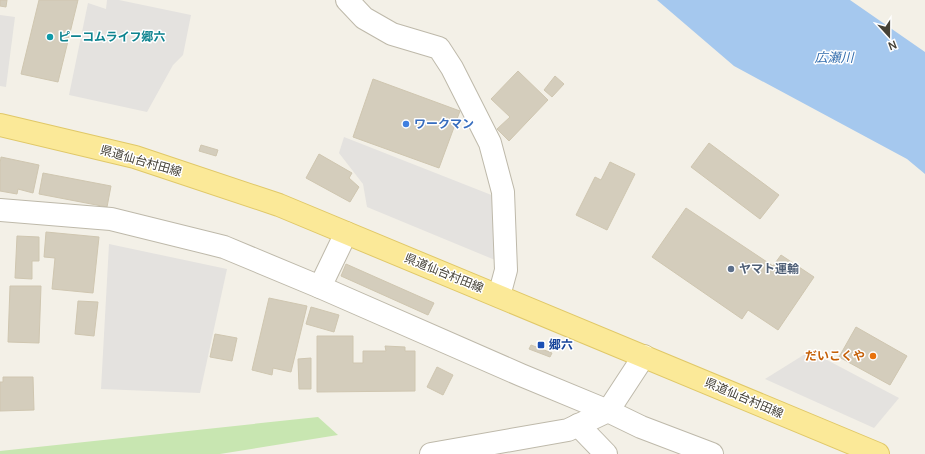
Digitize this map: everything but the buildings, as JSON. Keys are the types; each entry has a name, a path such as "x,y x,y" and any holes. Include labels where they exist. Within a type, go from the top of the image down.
{"main road":[{"name":"県道仙台村田線","path":"0,125 135,157 279,205 878,454"}],"street":[{"path":"347,0 364,18 392,34 439,48 452,68 490,144 503,192 506,270 499,296"},
{"path":"0,210 111,219 224,247 608,411 641,427 712,454"},
{"path":"320,287 346,233"},
{"path":"444,453 568,430 608,411 644,356"},
{"path":"578,425 606,454"}],"green space":[{"path":"318,417 338,435 220,454 0,454 0,451"}],"shaded area":[{"path":"107,0 119,0 191,15 183,55 173,65 147,112 69,95 88,3 106,9"},
{"path":"0,15 15,17 6,87 0,86"},
{"path":"344,137 494,196 495,260 367,207 363,184 339,153"},
{"path":"109,244 227,269 200,393 101,389"},
{"path":"810,351 899,398 874,428 765,379"}],"water":[{"name":"広瀬川","path":"657,0 850,0 925,52 925,174 907,159 734,66"}],"place":[{"name":"ピーコムライフ郷六","path":"50,37"},
{"name":"ワークマン","path":"406,124"},
{"name":"ヤマト運輸","path":"731,269"},
{"name":"郷六","path":"541,345"},
{"name":"だいこくや","path":"873,356"}]}
